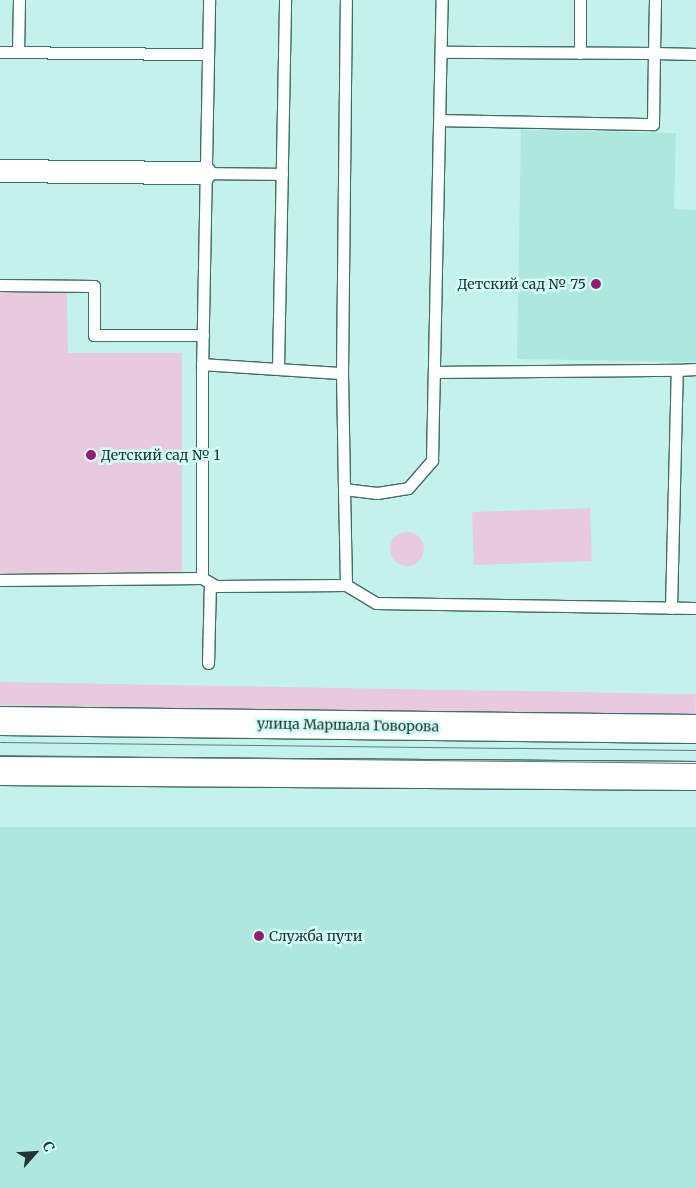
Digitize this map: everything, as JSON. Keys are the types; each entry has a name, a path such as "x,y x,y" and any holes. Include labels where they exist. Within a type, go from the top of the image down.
{"main road":[{"name":"улица Маршала Говорова","path":"0,721 696,729"},
{"path":"0,771 696,776"}],"street":[{"path":"0,171 205,173"}],"lane":[{"path":"18,52 19,0"},
{"path":"208,663 202,364 209,0"},
{"path":"278,369 286,0"},
{"path":"346,0 342,373 346,585"},
{"path":"344,489 377,493 408,488 432,460 436,372 442,0"},
{"path":"580,0 580,53"},
{"path":"441,120 653,124 655,0"},
{"path":"0,52 208,54"},
{"path":"442,52 696,54"},
{"path":"205,173 282,174"},
{"path":"0,285 94,286 94,335 203,336"},
{"path":"202,364 342,373"},
{"path":"436,372 696,369"},
{"path":"671,608 677,370"},
{"path":"0,580 206,580 216,586 346,585 376,604 696,608"}],"shaded area":[{"name":"Детский сад № 75","path":"521,130 676,133 674,209 696,210 696,362 517,359"},
{"name":"Детский сад № 1","path":"67,291 68,353 182,353 182,573 0,576 0,292"},
{"path":"590,508 592,561 474,565 472,512"},
{"path":"407,532 414,533 419,537 423,542 423,556 419,561 414,565 407,566 400,565 395,561 391,556 390,549 391,542 395,537 400,533"},
{"path":"0,682 696,694 695,717 0,705"},
{"path":"0,827 696,827 696,1188 0,1188"}],"tram line":[{"path":"0,742 696,750"},
{"path":"0,755 696,763"}],"place":[{"name":"Детский сад № 75","path":"596,284"},
{"name":"Детский сад № 1","path":"91,455"},
{"name":"Служба пути","path":"259,936"}]}
